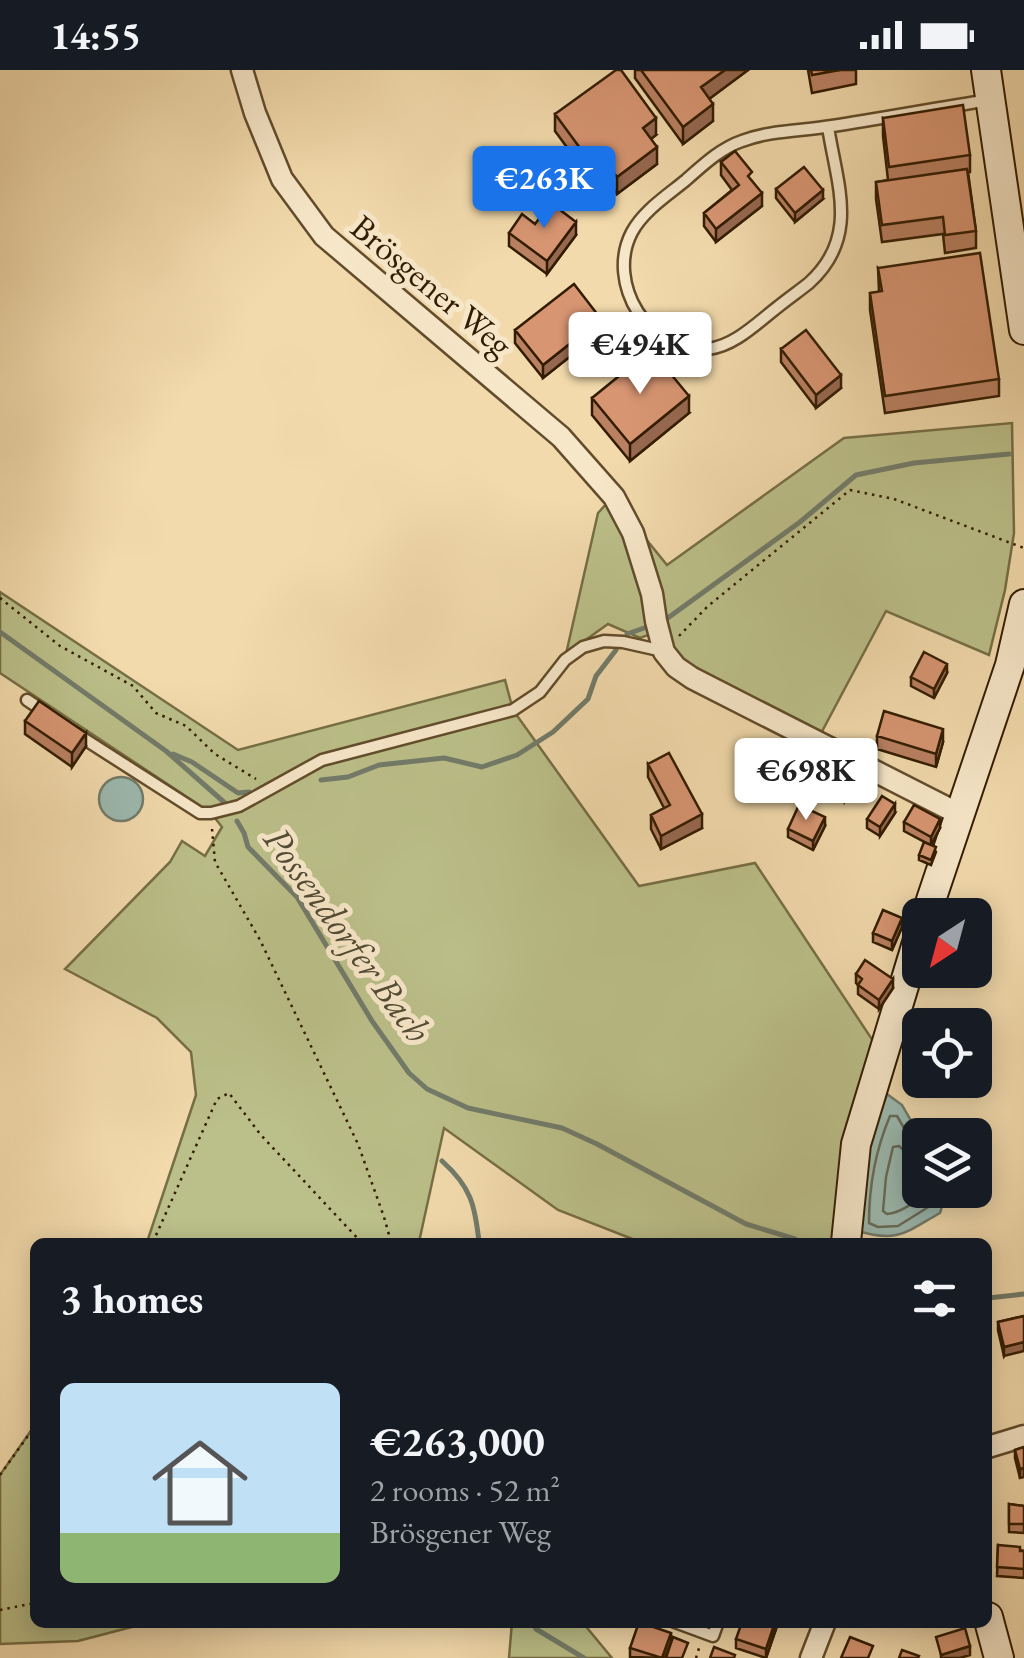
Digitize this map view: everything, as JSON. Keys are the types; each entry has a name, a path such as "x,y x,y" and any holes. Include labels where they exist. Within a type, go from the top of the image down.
{"main road":[{"path":"986,70 1024,330"},
{"path":"932,898 1010,665 1024,604"},
{"path":"846,1238 856,1144 903,988"},
{"path":"991,1628 999,1658"}],"street":[{"name":"Brösgener Weg","path":"242,70 282,179 324,236 561,437 614,497 638,548 664,652"},
{"path":"664,652 692,678 961,816"},
{"path":"992,1446 1024,1436"},
{"path":"811,1658 823,1628"}],"lane":[{"path":"828,126 842,212 840,235 830,258 811,281 745,332 708,349 683,347 644,322 625,283 623,264 633,230 648,211 716,154 771,132 991,100"},
{"path":"27,700 200,812 211,813 239,806 322,760 513,710 540,692 565,660 584,647 604,641 623,642 664,652"},
{"path":"691,1628 714,1636 716,1628"}],"path":[{"path":"664,652 708,606 850,490 894,499 1024,548"},
{"path":"0,598 60,646 133,686 156,713 186,726 215,754 270,788"},
{"path":"211,813 215,862 260,940 358,1144 389,1238"},
{"path":"155,1238 217,1099 229,1093 260,1134 357,1238"},
{"path":"0,1475 30,1433"},
{"path":"0,1610 30,1605"}],"green space":[{"path":"1012,423 1014,533 989,655 886,611 819,737 696,674 673,649 641,533 667,565 844,438"},
{"path":"609,501 633,547 654,633 640,638 608,624 566,654 598,513"},
{"path":"0,592 238,750 505,680 513,710 639,886 755,863 883,1056 847,1238 630,1238 558,1210 444,1128 420,1238 148,1238 196,1095 191,1052 157,1018 65,969 170,862 182,841 205,856 222,827 211,813 0,673"},
{"path":"30,1432 30,1628 128,1628 78,1641 0,1644 0,1475"},
{"path":"512,1628 587,1628 612,1658 509,1658"}],"water":[{"path":"121,777 137,783 143,799 137,815 121,821 105,815 99,799 105,783"},
{"path":"887,1094 902,1105 910,1118 902,1118 902,1208 942,1208 940,1213 893,1236 858,1231 863,1173"}],"building":[{"path":"621,70 656,118 643,128 657,147 617,177 601,156 591,163 555,114"},
{"path":"641,70 725,70 701,87 713,104 683,127"},
{"path":"811,70 840,70 812,75"},
{"path":"963,105 970,155 889,167 883,118"},
{"path":"735,151 762,193 716,229 704,213 739,185 721,162"},
{"path":"804,167 823,190 795,213 776,189"},
{"path":"967,169 976,231 945,235 943,217 882,225 876,182"},
{"path":"551,203 576,222 547,261 509,233 522,214 535,224"},
{"path":"980,253 999,379 885,396 870,293 882,291 878,268"},
{"path":"574,284 601,319 543,365 515,330"},
{"path":"806,330 841,375 816,395 781,349"},
{"path":"651,350 689,396 630,444 592,398"},
{"path":"924,652 947,664 934,689 911,677"},
{"path":"39,701 86,733 72,753 25,721"},
{"path":"884,711 943,729 936,754 877,736"},
{"path":"765,740 793,755 778,785 749,770"},
{"path":"669,753 702,814 661,836 651,815 670,805 648,764"},
{"path":"834,762 855,775 845,793 823,780"},
{"path":"882,796 895,804 880,827 867,819"},
{"path":"799,805 825,817 813,841 788,829"},
{"path":"914,805 940,819 931,837 904,822"},
{"path":"924,842 936,847 931,860 919,855"},
{"path":"883,910 902,918 892,941 873,933"},
{"path":"865,960 893,979 879,1000 858,985 862,979 856,974"},
{"path":"1024,1316 1024,1342 1004,1347 998,1322"},
{"path":"1024,1447 1024,1468 1020,1469 1015,1450"},
{"path":"1009,1504 1024,1506 1024,1524 1009,1524"},
{"path":"998,1545 1020,1547 1024,1551 1024,1569 997,1567"},
{"path":"637,1628 671,1633 662,1658 630,1648"},
{"path":"740,1628 773,1628 766,1649 736,1639"},
{"path":"965,1628 970,1646 941,1655 936,1637"},
{"path":"673,1637 688,1643 682,1658 666,1658"},
{"path":"850,1637 873,1646 868,1658 841,1658"},
{"path":"714,1647 735,1655 734,1658 710,1658"},
{"path":"902,1650 919,1656 899,1658"}],"waterway":[{"path":"665,620 800,522 856,475 914,463 1009,454"},
{"path":"627,634 647,627"},
{"name":"Possendorfer Bach","path":"0,632 166,751 225,803"},
{"path":"321,780 348,777 379,765 444,758 482,767 517,755 553,732 588,699 596,676 616,650"},
{"path":"173,754 238,793 249,792"},
{"name":"Possendorfer Bach","path":"237,821 248,847 297,897 372,1021 409,1073 427,1089 468,1108 562,1128 746,1224 792,1238"},
{"path":"442,1161 470,1197 479,1238"},
{"name":"Possendorfer Bach","path":"992,1298 1024,1294"},
{"path":"536,1628 584,1658"}]}
